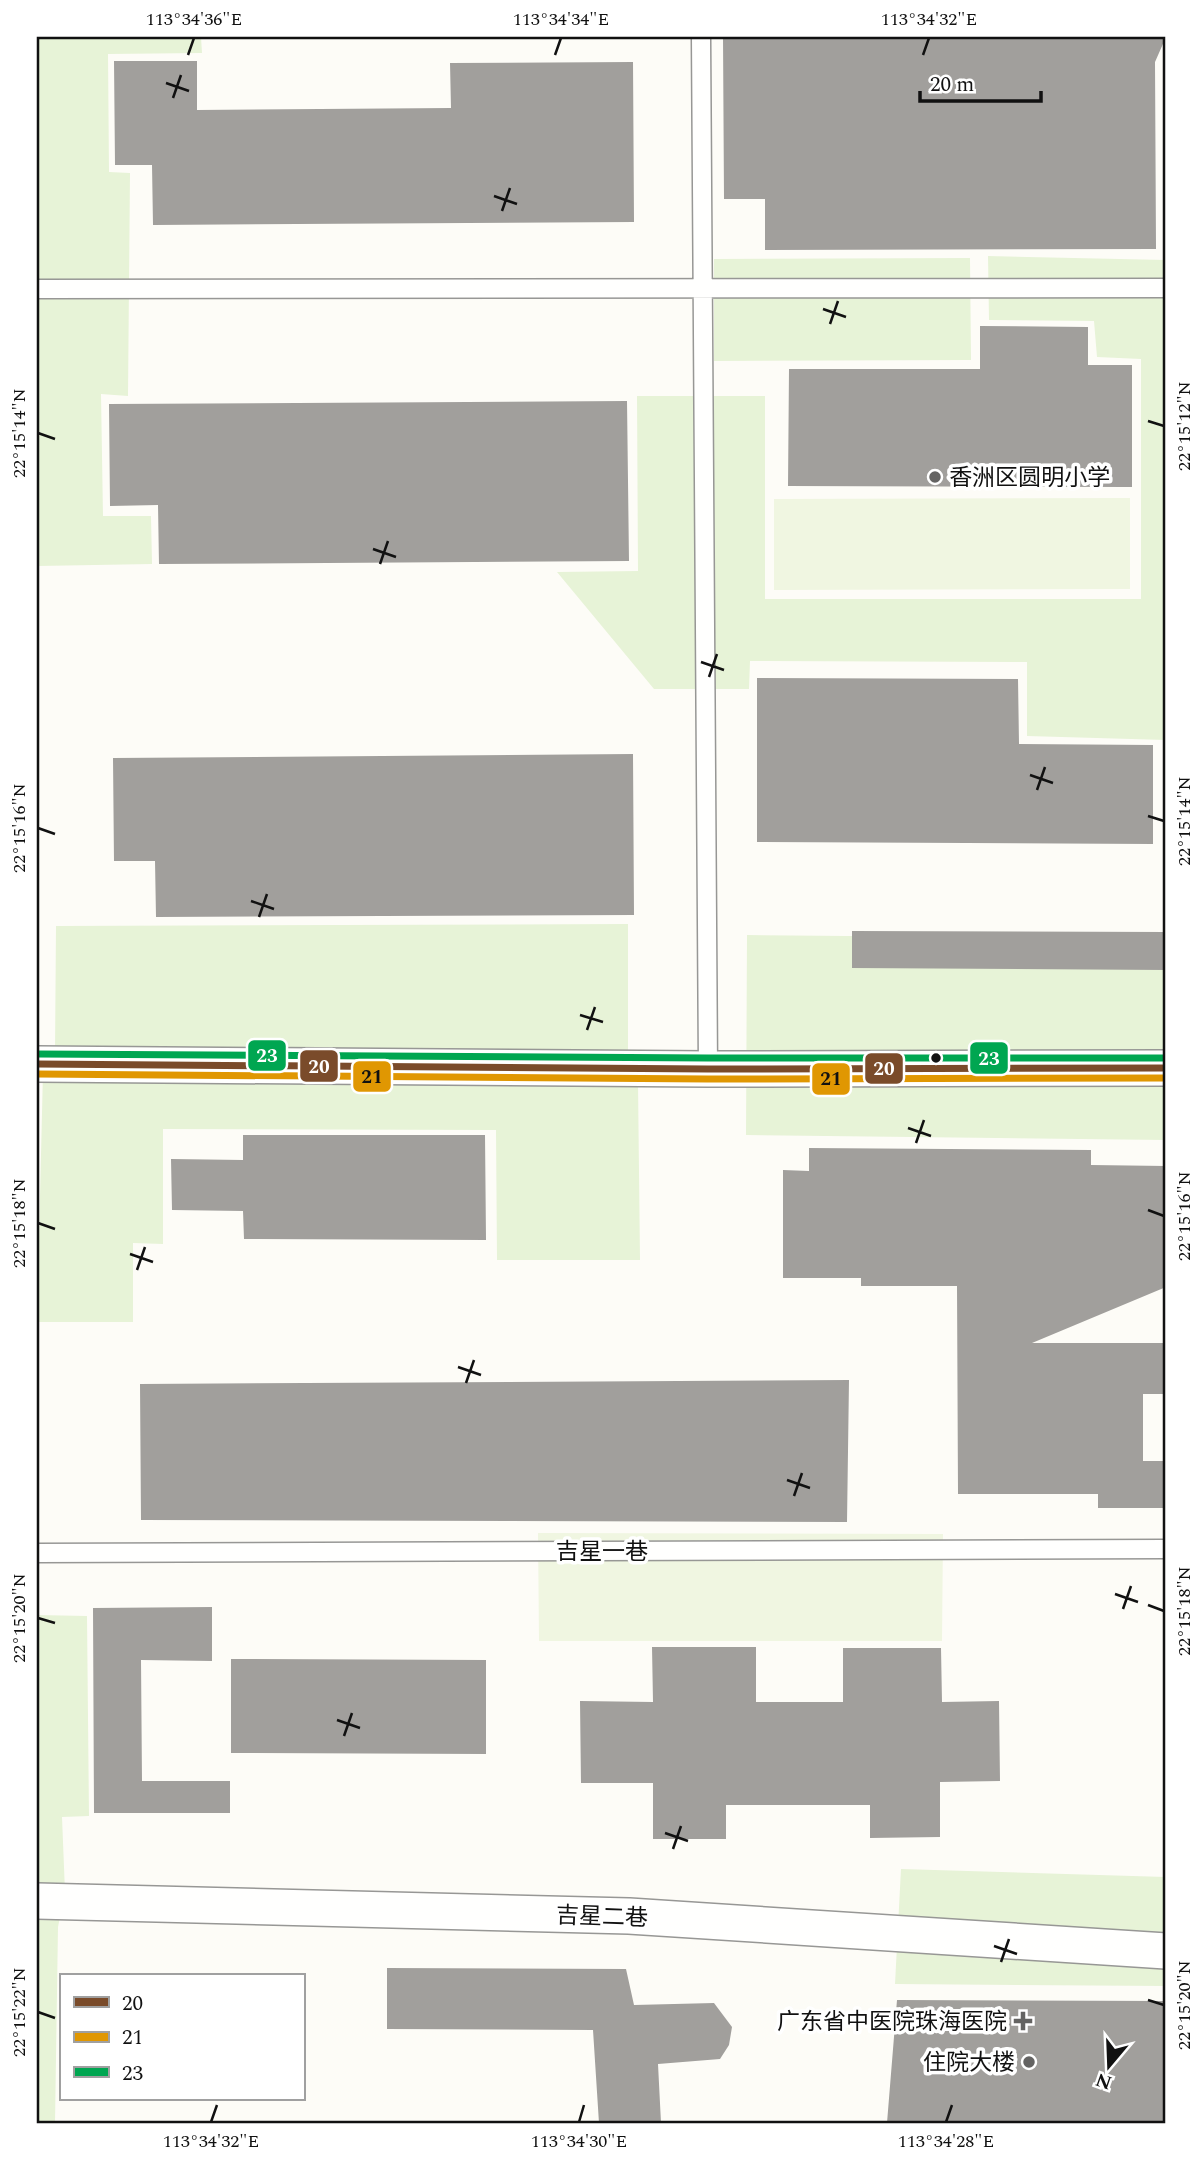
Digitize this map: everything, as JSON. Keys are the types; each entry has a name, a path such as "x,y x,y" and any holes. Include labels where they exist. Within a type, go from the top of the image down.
{"street":[{"path":"37,1064 708,1069 1166,1068"},
{"name":"吉星二巷","path":"37,1901 629,1916 1166,1951"}],"lane":[{"path":"701,37 708,1069"},
{"path":"37,289 702,286 1166,288"},
{"name":"吉星一巷","path":"37,1553 1166,1549"}],"green space":[{"path":"37,37 201,37 202,53 108,54 109,172 130,173 128,396 101,394 103,516 151,516 152,564 38,566"},
{"path":"988,256 1166,260 1166,740 1027,736 1027,662 750,661 749,689 654,689 557,572 638,571 637,396 765,396 765,599 1141,599 1141,359 1097,357 1094,321 989,320"},
{"path":"970,258 971,360 714,361 714,259"},
{"path":"1130,498 1130,589 774,590 774,499"},
{"path":"628,924 628,1056 55,1052 56,926"},
{"path":"747,935 1166,939 1166,1140 746,1135"},
{"path":"43,1071 638,1083 640,1260 497,1260 496,1130 163,1129 163,1244 133,1243 133,1322 37,1322"},
{"path":"538,1533 943,1534 942,1641 539,1641"},
{"path":"37,1615 87,1616 89,1816 62,1817 65,1892 58,1927 55,2123 37,2123"},
{"path":"901,1869 1166,1877 1166,1986 895,1984"}],"building":[{"path":"723,37 1166,37 1155,62 1156,249 765,250 765,199 724,199"},
{"path":"114,61 197,61 197,110 451,108 450,63 633,62 634,222 153,225 152,165 115,165"},
{"path":"980,326 1088,327 1088,365 1132,365 1132,487 788,486 789,369 980,369"},
{"path":"627,401 629,561 159,564 158,505 110,506 109,404"},
{"path":"757,678 1018,679 1019,744 1153,745 1153,844 757,842"},
{"path":"633,754 634,915 156,917 155,861 114,861 113,758"},
{"path":"852,931 1166,932 1166,970 852,968"},
{"path":"243,1135 485,1135 486,1240 244,1239 243,1211 172,1210 171,1159 243,1160"},
{"path":"809,1148 1091,1150 1091,1165 1166,1166 1166,1287 1032,1343 1166,1343 1166,1394 1143,1394 1143,1461 1166,1461 1166,1508 1098,1508 1098,1494 958,1494 957,1286 861,1286 861,1278 783,1278 783,1170 809,1171"},
{"path":"849,1380 847,1522 141,1520 140,1384"},
{"path":"212,1607 212,1661 141,1660 142,1781 230,1781 230,1813 94,1813 93,1608"},
{"path":"652,1647 756,1647 756,1702 843,1702 843,1648 941,1648 942,1702 999,1701 1000,1781 940,1782 940,1837 870,1838 870,1805 726,1805 726,1839 653,1839 653,1783 581,1783 580,1701 653,1702"},
{"path":"231,1659 486,1660 486,1754 231,1753"},
{"path":"387,1968 626,1969 634,2005 714,2003 732,2027 729,2045 720,2059 658,2064 661,2123 599,2123 593,2030 387,2029"},
{"name":"住院大楼","path":"897,2000 1166,2001 1166,2123 887,2123"}],"transit line":[{"name":"23","path":"37,1054 1166,1058"},
{"name":"20","path":"37,1064 708,1069 1166,1068"},
{"name":"21","path":"37,1074 708,1079 1166,1078"}],"place":[{"name":"香洲区圆明小学","path":"935,477"},
{"name":"广东省中医院珠海医院","path":"1023,2021"},
{"name":"住院大楼","path":"1029,2062"}]}
